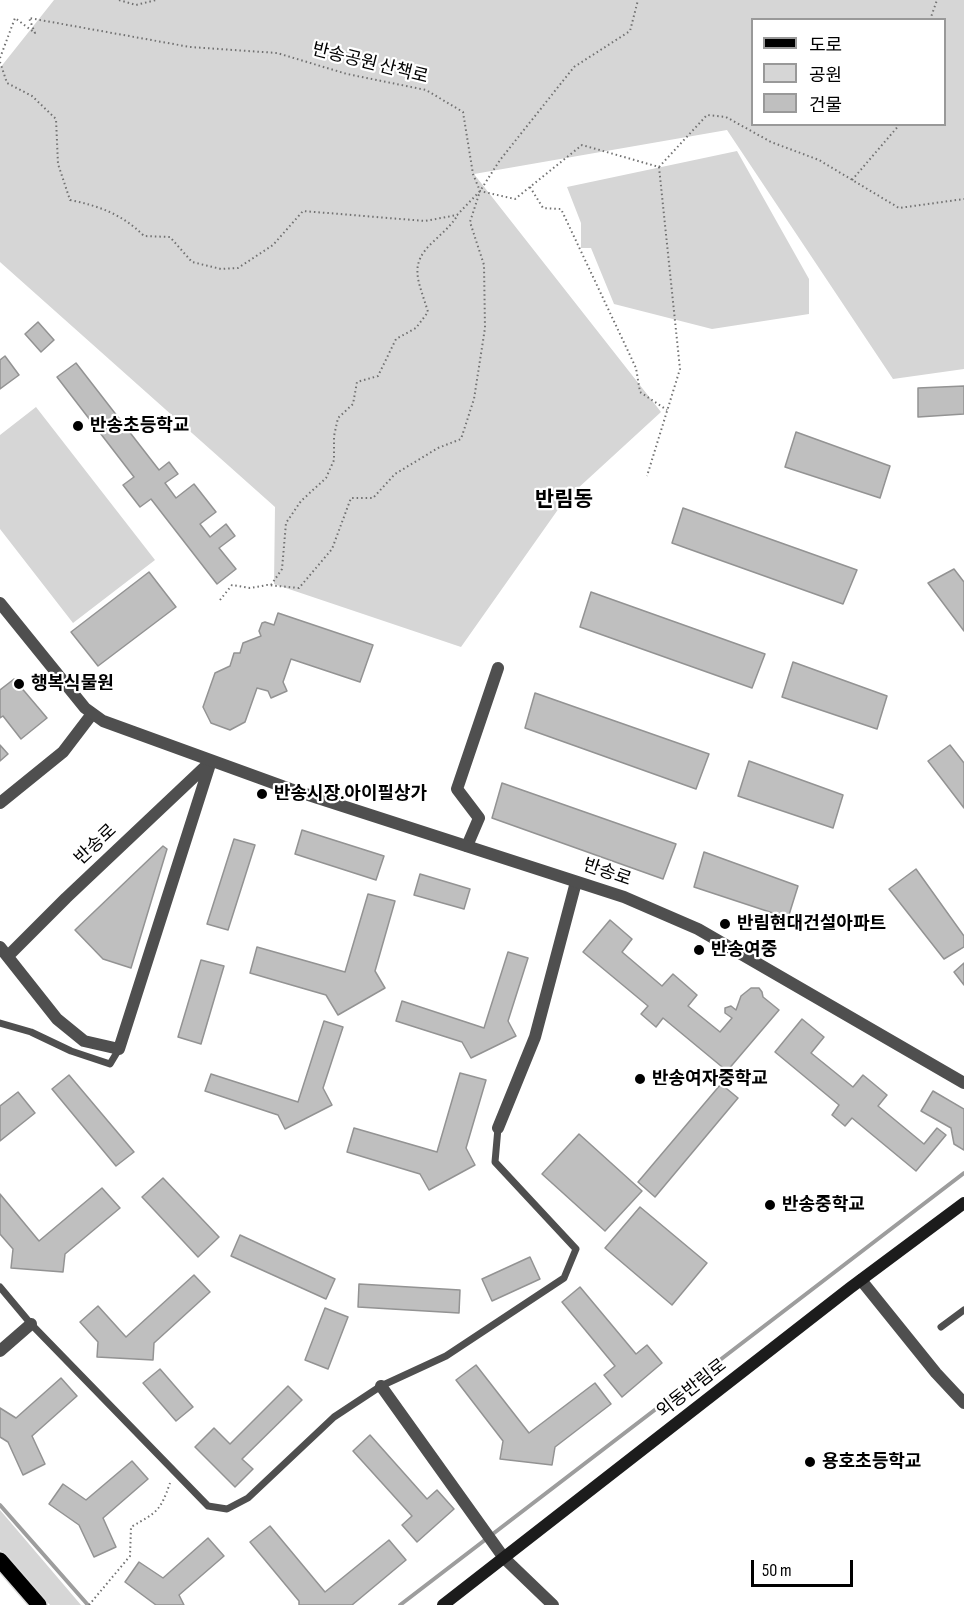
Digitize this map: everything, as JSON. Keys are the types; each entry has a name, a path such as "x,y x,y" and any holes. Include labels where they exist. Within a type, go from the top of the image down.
{"main road":[{"name":"외동반림로","path":"443,1605 861,1280 964,1203"},
{"path":"0,1560 39,1605"}],"street":[{"name":"반송로","path":"0,603 85,708 103,721 211,761 624,897 698,929 964,1083"},
{"path":"467,846 479,818 457,789 498,668"},
{"path":"0,803 63,752 92,714"},
{"name":"반송로","path":"4,951 66,898 211,761"},
{"path":"4,951 57,1019 84,1041 119,1049 211,761"},
{"path":"498,1128 535,1037 576,882"},
{"path":"861,1280 936,1373 964,1403"},
{"path":"0,1351 31,1324"},
{"path":"381,1386 504,1558 554,1605"}],"lane":[{"path":"0,1023 31,1032 71,1052 110,1064 119,1049"},
{"path":"0,1287 31,1324 208,1506 228,1509 248,1498 334,1417 381,1386 446,1356 564,1278 576,1249 495,1162 498,1128"},
{"path":"941,1327 964,1310"}],"path":[{"path":"119,0 136,5 156,0"},
{"path":"271,585 282,569 286,523 301,501 326,478 334,460 334,436 338,418 353,404 357,382 378,376 396,339 416,328 428,312 416,270 422,252 452,224 457,215 480,191 500,160 574,67 630,31 638,0"},
{"path":"931,18 937,0"},
{"name":"반송공원 산책로","path":"0,60 15,18 35,33 29,18 190,47 277,53 347,74 426,90 463,112 473,174 480,191"},
{"path":"0,60 7,82 32,96 56,118 58,164 70,200 99,206 132,224 144,236 170,237 192,262 221,269 238,268 273,245 303,211 425,221 457,215"},
{"path":"647,476 680,369 659,167 707,115 726,117 771,142 819,160 899,208 964,199"},
{"path":"852,180 898,126"},
{"path":"480,191 516,199 582,145 659,167"},
{"path":"530,187 543,208 561,209 636,368 640,392 667,410"},
{"path":"220,600 231,585 250,588 271,585 299,588 332,549 351,498 373,498 395,474 438,448 461,439 474,399 485,328 484,265 470,222 480,191"},
{"path":"89,1605 130,1556 131,1527 150,1517 162,1506 174,1472"}],"green space":[{"path":"54,0 964,0 964,369 893,379 727,130 474,174 661,412 564,501 461,647 274,584 275,507 0,262 0,68"},
{"path":"737,151 809,279 809,314 712,329 614,304 591,248 581,248 581,223 567,187"},
{"path":"36,407 155,560 73,623 0,529 0,435"},
{"path":"0,1510 81,1605 50,1605 0,1550"}],"building":[{"path":"38,322 54,340 41,352 25,334"},
{"path":"5,356 19,375 0,389 0,360"},
{"path":"76,363 159,470 169,462 178,474 165,483 176,498 194,484 216,512 200,524 210,537 226,524 235,536 219,548 236,569 217,584 151,499 140,507 123,485 134,477 57,377"},
{"path":"964,386 964,414 918,417 918,388"},
{"path":"796,432 890,466 880,498 785,467"},
{"path":"683,508 857,570 843,604 672,543"},
{"path":"954,569 964,582 964,631 928,583"},
{"path":"149,572 176,607 98,666 71,632"},
{"path":"591,592 765,654 752,688 580,627"},
{"path":"278,613 373,645 360,682 291,659 283,682 287,691 271,698 268,691 257,688 245,722 230,730 211,723 203,707 215,673 230,666 234,653 240,653 243,643 261,636 259,631 262,623 274,625"},
{"path":"793,662 887,696 877,729 782,697"},
{"path":"14,679 47,718 21,739 3,716 0,718 0,690"},
{"path":"535,693 709,754 696,789 525,728"},
{"path":"0,745 8,754 0,761"},
{"path":"950,745 964,763 964,808 928,761"},
{"path":"749,761 843,795 833,828 738,796"},
{"path":"502,783 676,844 663,879 492,818"},
{"path":"302,830 384,856 376,880 295,854"},
{"path":"234,839 255,845 228,930 207,924"},
{"path":"163,846 167,849 131,968 103,959 75,930"},
{"path":"704,852 798,886 788,918 694,887"},
{"path":"916,869 964,936 964,947 944,959 889,889"},
{"path":"420,874 470,889 464,909 414,895"},
{"path":"368,894 395,901 375,971 385,988 338,1015 326,995 250,973 257,947 345,972"},
{"path":"610,920 632,939 622,952 662,986 673,974 697,995 688,1006 720,1032 732,1018 725,1013 725,1008 731,1006 736,1010 741,996 751,988 759,988 763,997 779,1010 727,1071 663,1018 656,1027 641,1014 648,1006 583,952"},
{"path":"508,952 528,958 508,1021 516,1036 471,1058 462,1042 396,1021 402,1001 484,1028"},
{"path":"201,960 224,966 201,1044 178,1037"},
{"path":"964,963 964,985 954,972"},
{"path":"802,1019 824,1037 811,1053 853,1087 863,1075 887,1095 878,1106 924,1144 937,1128 946,1135 916,1171 852,1118 845,1126 832,1115 839,1105 775,1052"},
{"path":"324,1021 343,1027 323,1088 332,1105 285,1129 278,1115 205,1091 211,1074 298,1102"},
{"path":"460,1073 486,1080 466,1148 475,1165 429,1190 420,1174 347,1152 354,1128 437,1152"},
{"path":"69,1075 134,1152 116,1166 52,1089"},
{"path":"721,1084 738,1098 655,1197 638,1182"},
{"path":"933,1091 964,1109 964,1150 954,1144 951,1128 921,1111"},
{"path":"18,1092 35,1113 0,1141 0,1106"},
{"path":"579,1134 642,1191 605,1231 542,1174"},
{"path":"163,1178 219,1237 198,1257 142,1197"},
{"path":"102,1188 120,1208 65,1254 63,1272 11,1268 13,1249 0,1234 0,1194 39,1241"},
{"path":"640,1207 707,1263 672,1305 605,1248"},
{"path":"240,1235 335,1279 326,1299 231,1256"},
{"path":"530,1257 540,1279 492,1301 482,1279"},
{"path":"194,1275 210,1292 154,1343 153,1360 97,1357 98,1342 80,1322 98,1306 126,1337"},
{"path":"359,1284 460,1290 459,1313 358,1307"},
{"path":"580,1287 636,1354 647,1345 662,1363 622,1397 604,1375 615,1366 562,1302"},
{"path":"325,1308 348,1317 328,1369 305,1360"},
{"path":"476,1365 529,1433 595,1383 611,1404 555,1447 552,1465 500,1459 503,1441 456,1380"},
{"path":"160,1369 193,1407 176,1421 143,1383"},
{"path":"61,1378 77,1396 32,1436 45,1464 23,1475 8,1442 0,1437 0,1408 16,1418"},
{"path":"288,1386 302,1400 242,1459 253,1469 235,1487 195,1447 214,1428 230,1444"},
{"path":"370,1435 427,1499 437,1490 454,1509 417,1542 402,1525 412,1516 353,1451"},
{"path":"132,1461 148,1479 103,1518 116,1547 94,1557 79,1525 49,1504 63,1484 86,1500"},
{"path":"270,1526 325,1592 389,1540 406,1560 352,1605 299,1605 299,1601 250,1542"},
{"path":"208,1538 224,1556 179,1595 184,1605 156,1605 125,1582 139,1562 163,1578"}],"waterway":[{"path":"400,1605 964,1173"},
{"path":"0,1505 88,1605"}],"place":[{"name":"반송초등학교","path":"78,426"},
{"name":"행복식물원","path":"19,684"},
{"name":"반송시장.아이필상가","path":"262,794"},
{"name":"반림현대건설아파트","path":"725,924"},
{"name":"반송여중","path":"699,950"},
{"name":"반송여자중학교","path":"640,1079"},
{"name":"반송중학교","path":"770,1205"},
{"name":"용호초등학교","path":"810,1462"}],"district":[{"name":"반림동","path":"564,501"}]}
